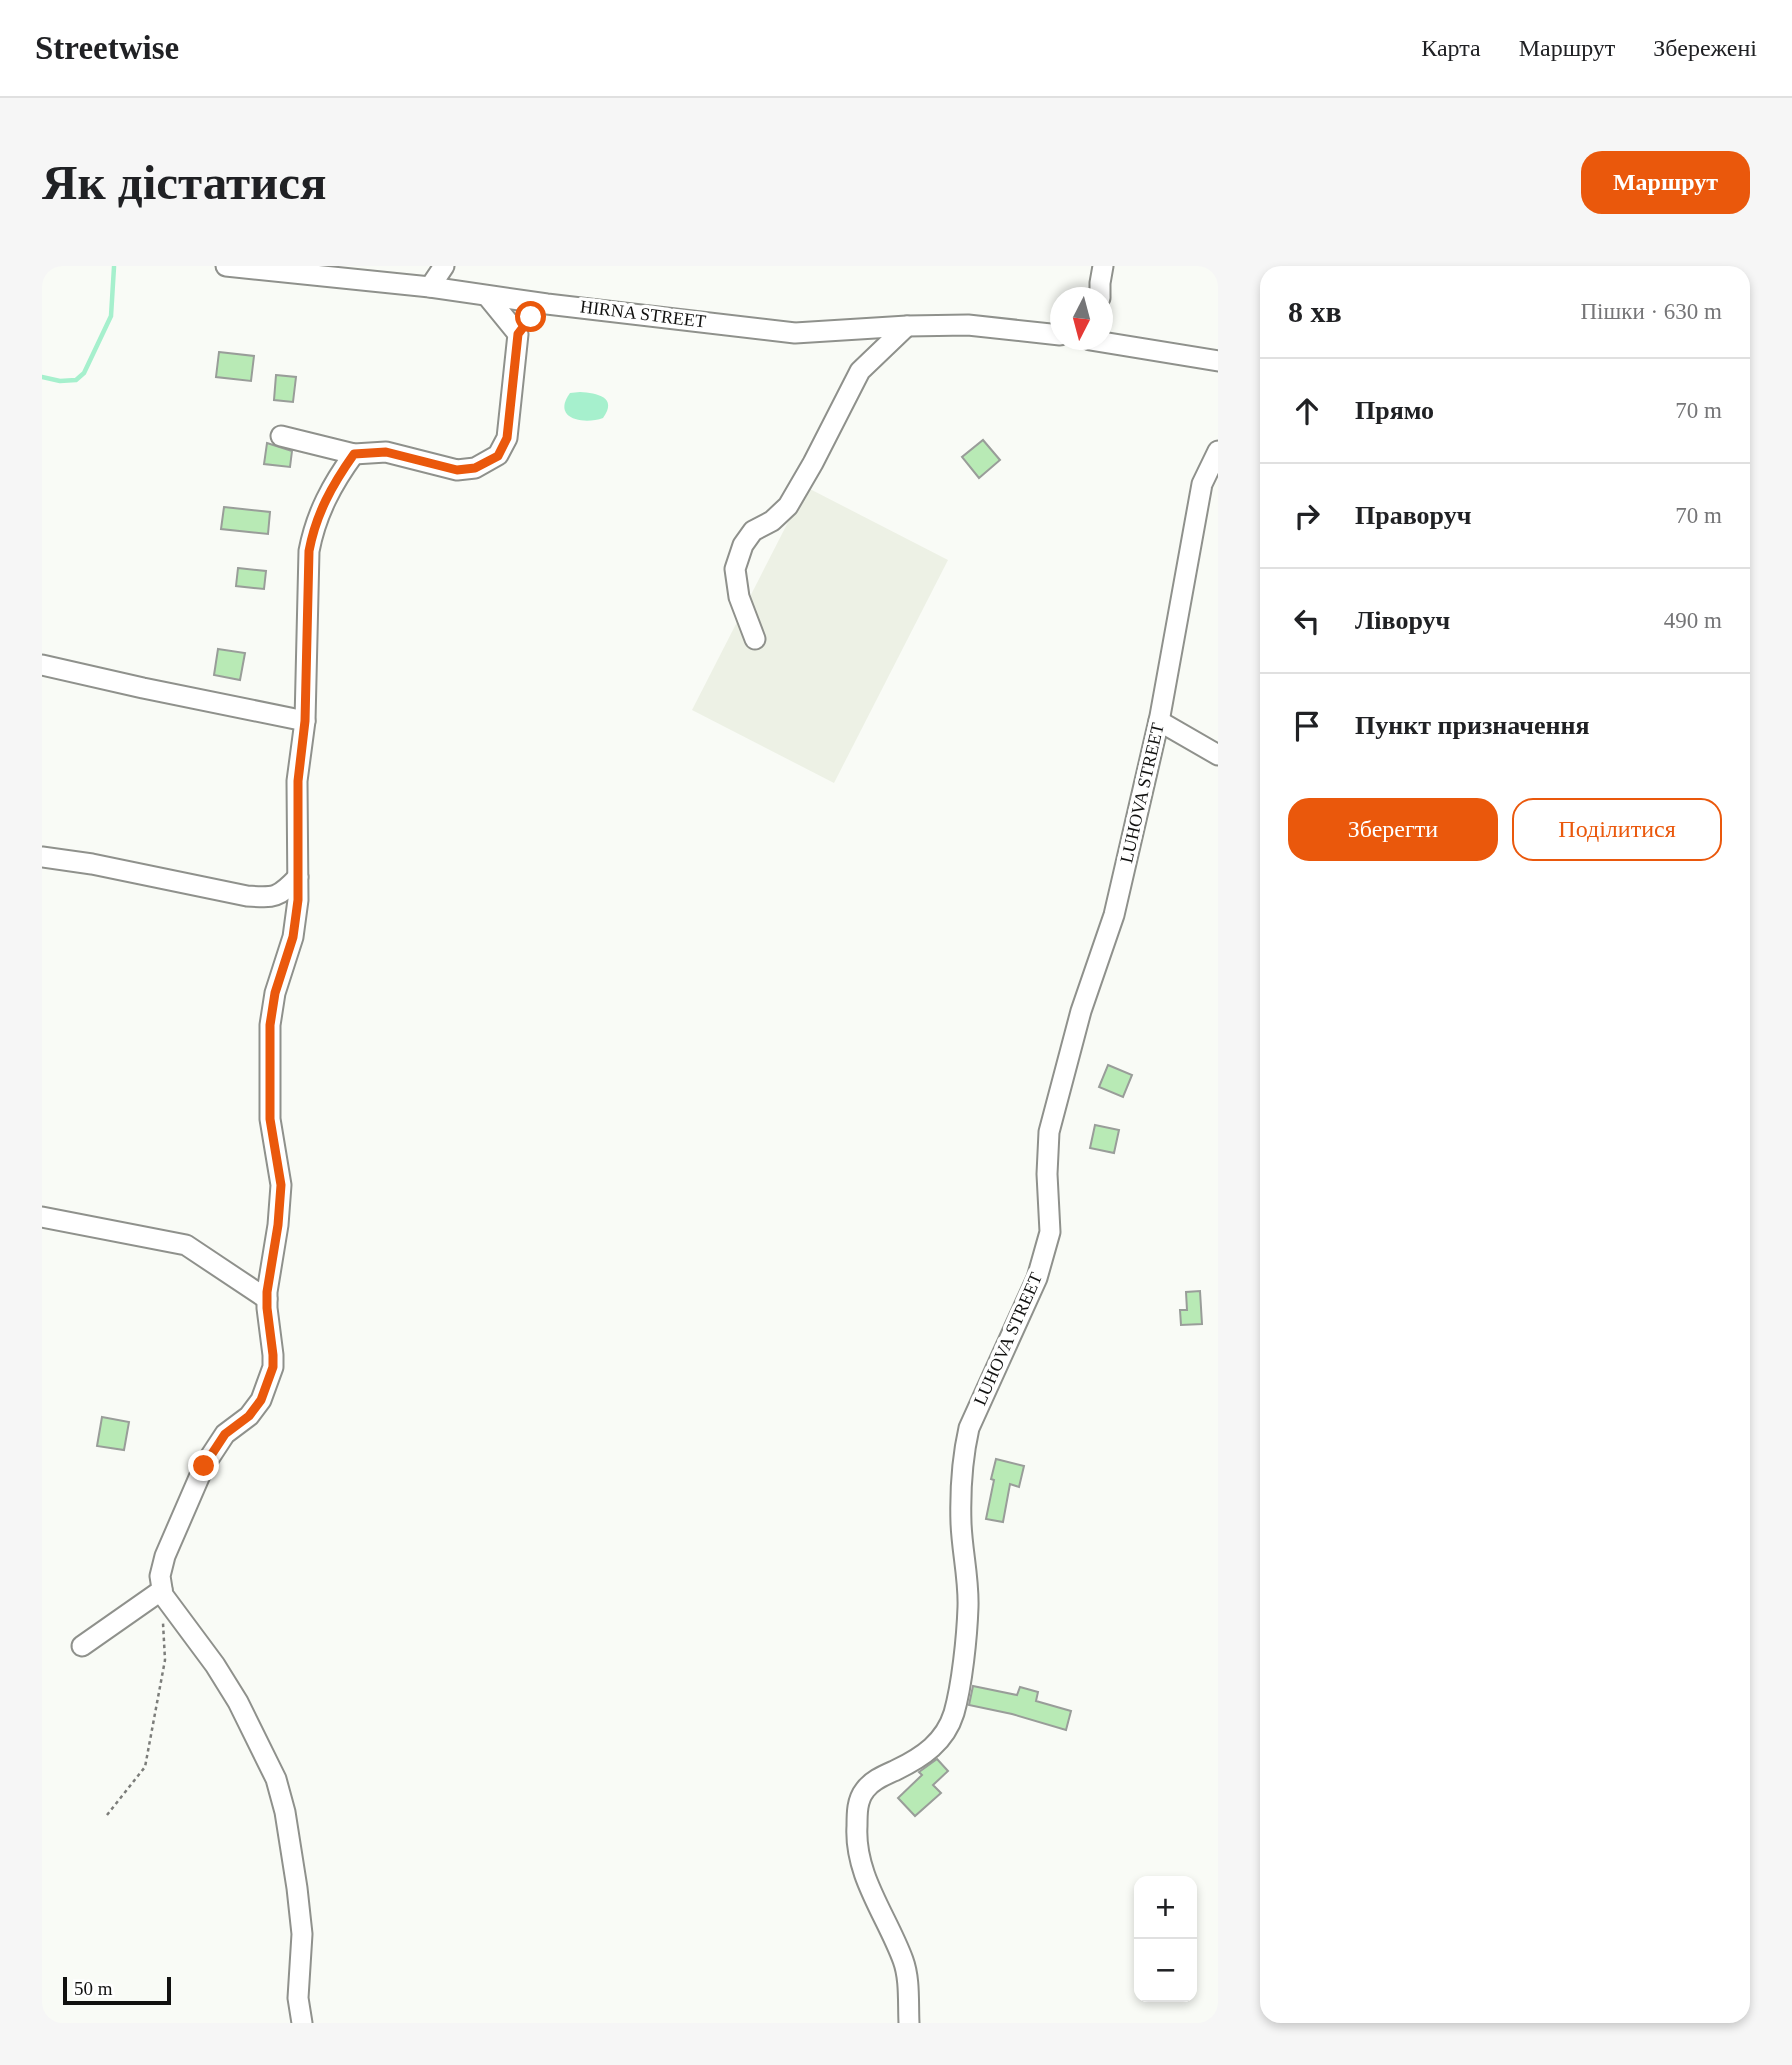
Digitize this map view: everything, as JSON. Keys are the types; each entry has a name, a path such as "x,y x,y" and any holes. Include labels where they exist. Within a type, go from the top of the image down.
{"street":[{"name":"HIRNA STREET","path":"226,266 430,287 795,333 968,325 1050,334"},
{"path":"430,287 444,266"},
{"path":"1100,287 1103,266"},
{"path":"487,296 518,334"},
{"path":"281,436 354,454 386,452 457,470 475,468 498,456 507,438 518,334 531,317 547,303"},
{"path":"755,639 739,597 736,569 743,545 753,531 772,521 788,506 860,371 907,326"},
{"path":"1113,343 1218,361"},
{"name":"LUHOVA STREET","path":"909,2023 908,1986 903,1961 860,1862 856,1830 858,1804 865,1790 879,1778 918,1760 938,1743 955,1711 968,1607 961,1524 964,1449 969,1428 1037,1278 1050,1232 1047,1174 1049,1132 1081,1011 1114,915 1159,721 1202,484 1218,452"},
{"path":"302,2023 298,1998 302,1934 285,1812 276,1779 238,1702 215,1665 162,1593 160,1576 165,1556 204,1466 225,1434 249,1416 261,1400 273,1367 267,1299 281,1185 270,1119 270,1025 275,993 293,937 298,900 298,781 305,721 309,551 314,525 338,477 354,454"},
{"path":"42,664 305,721"},
{"path":"1159,721 1218,755"},
{"path":"42,856 247,896 271,897 284,892 298,877"},
{"path":"42,1217 186,1245 267,1299"},
{"path":"82,1646 162,1593"}],"path":[{"path":"107,1815 145,1767 165,1660 162,1593"}],"shaded area":[{"path":"570,393 599,395 607,401 607,411 603,418 587,421 572,418 567,414 564,409 565,402"},
{"path":"806,487 948,560 834,783 692,710"}],"building":[{"path":"219,352 254,356 251,381 216,377"},
{"path":"276,375 296,377 293,402 274,400"},
{"path":"983,440 1000,460 979,478 962,457"},
{"path":"267,443 292,451 290,467 264,464"},
{"path":"224,507 270,512 268,534 221,529"},
{"path":"238,568 266,571 264,589 236,586"},
{"path":"218,649 245,653 240,680 214,675"},
{"path":"1108,1065 1132,1075 1123,1097 1099,1087"},
{"path":"1095,1125 1119,1130 1114,1153 1090,1148"},
{"path":"1200,1291 1202,1324 1181,1325 1180,1310 1187,1310 1186,1292"},
{"path":"102,1417 129,1422 124,1450 97,1446"},
{"path":"996,1459 1024,1466 1019,1487 1010,1484 1003,1522 986,1519"},
{"path":"973,1686 1017,1695 1020,1687 1038,1692 1036,1701 1071,1711 1066,1730 969,1705"},
{"path":"937,1759 948,1771 933,1785 941,1793 915,1816 898,1798 922,1775 919,1772"}],"waterway":[{"path":"42,377 60,381 76,380 84,373 111,316 114,267"}],"route":[{"path":"204,1466 225,1434 249,1416 261,1400 273,1367 267,1292 278,1225 281,1185 270,1119 270,1025 275,993 293,937 298,900 298,781 305,721 309,551 314,525 338,477 354,454 386,452 457,470 475,468 498,456 507,438 518,334 531,317"}]}
